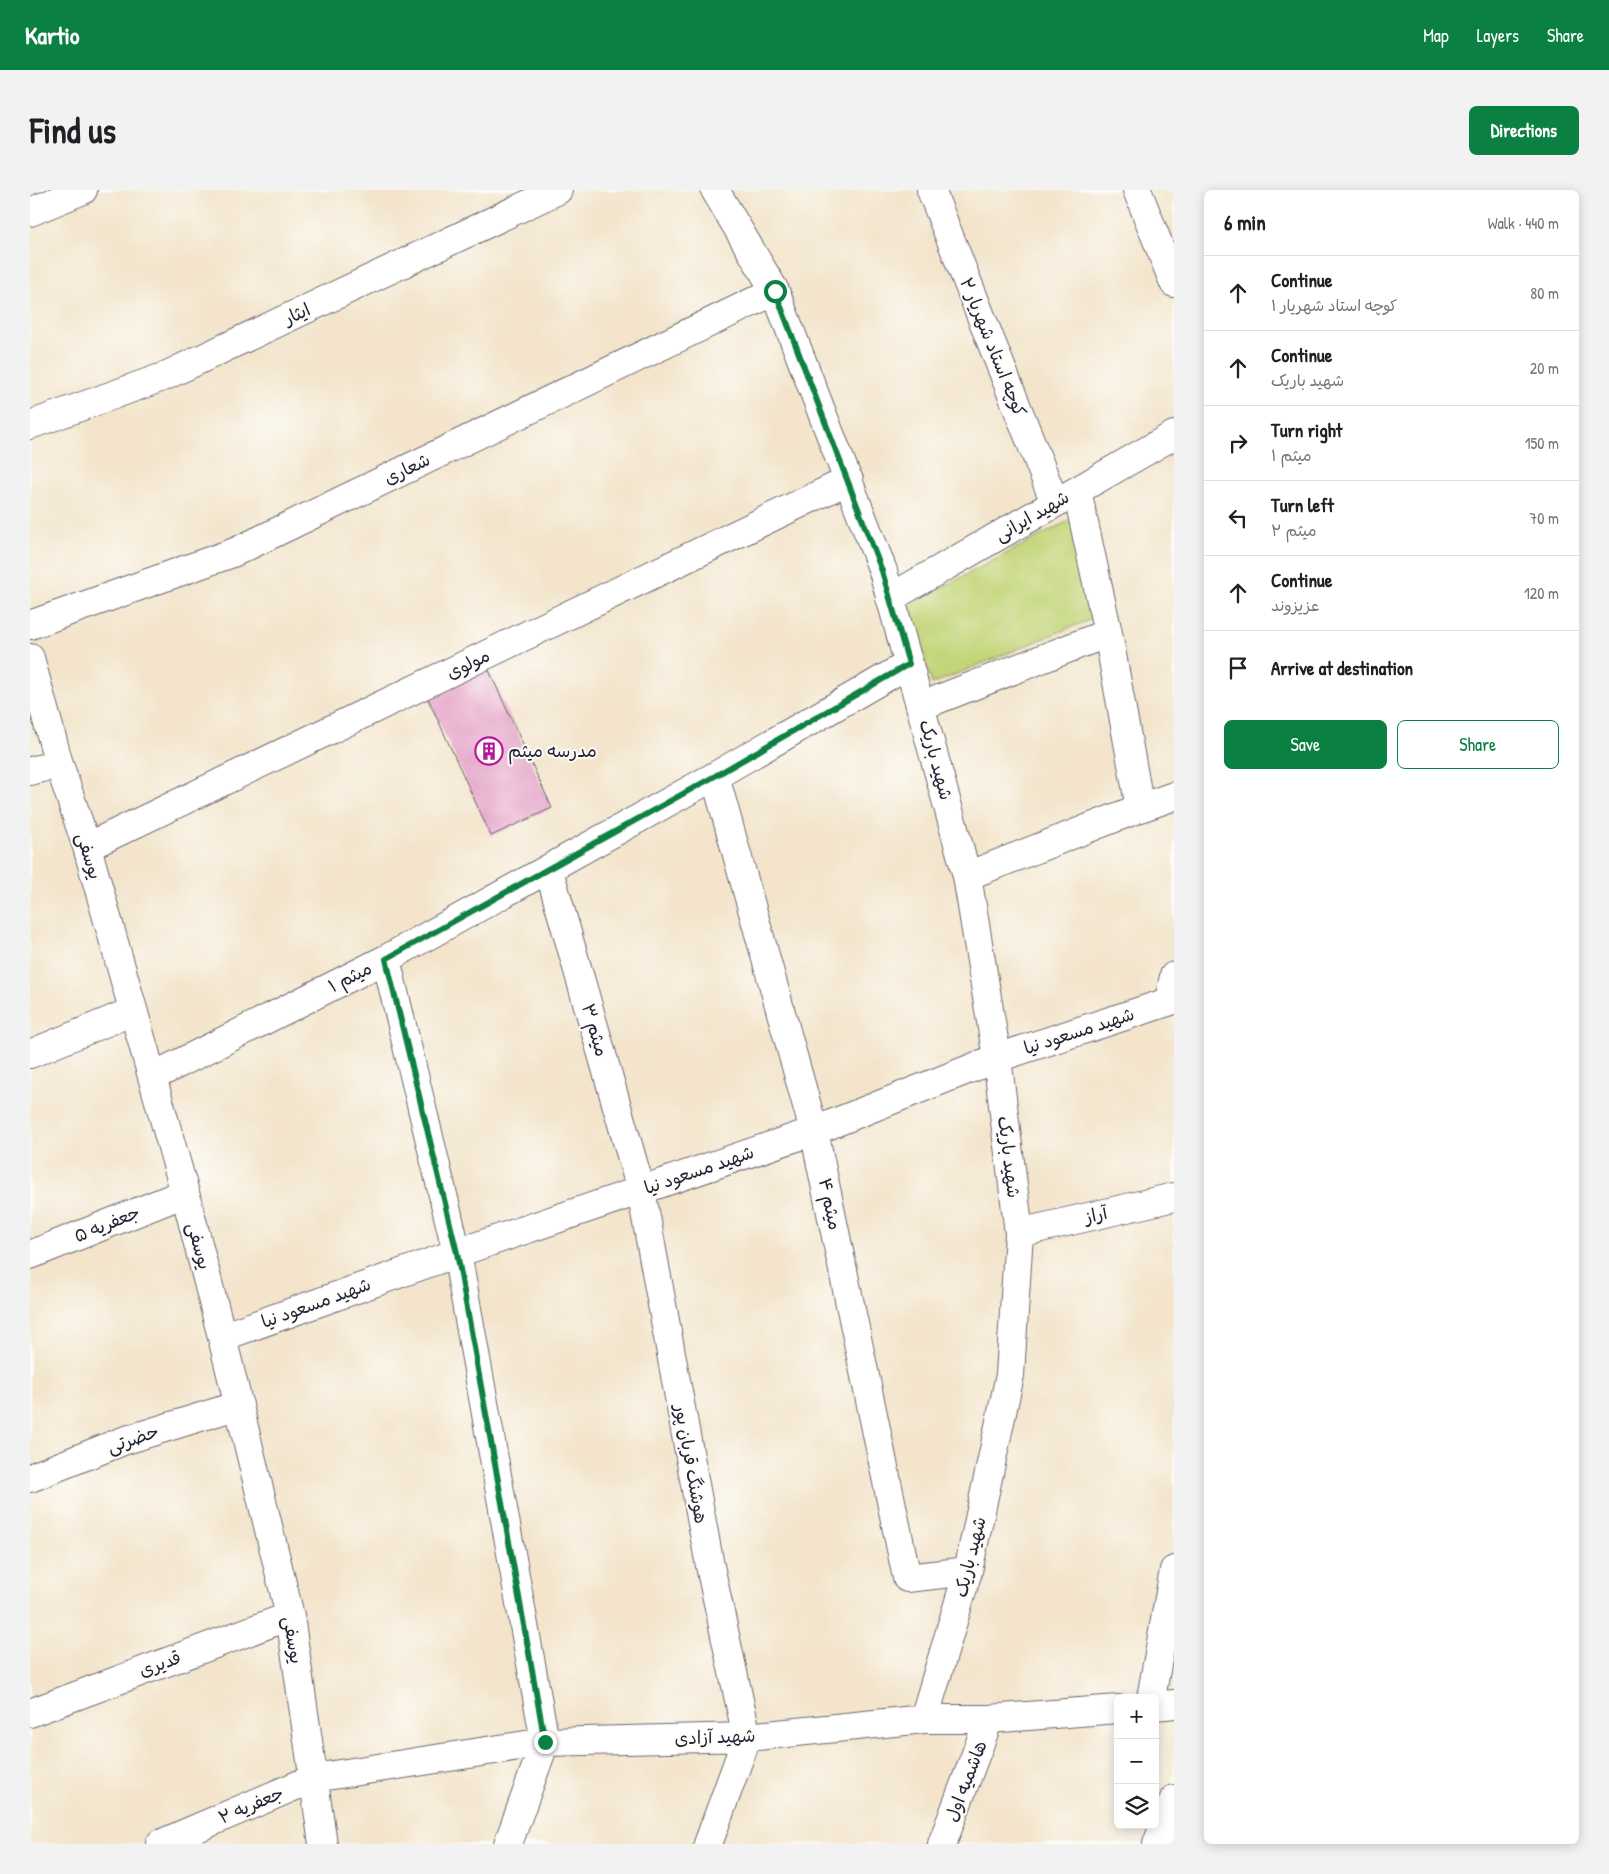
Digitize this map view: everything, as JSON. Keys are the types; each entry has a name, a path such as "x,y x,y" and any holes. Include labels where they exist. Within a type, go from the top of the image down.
{"street":[{"path":"30,212 83,190"},
{"name":"ایثار","path":"30,425 163,377 558,190"},
{"name":"شهید باریک","path":"715,190 775,291 849,480 882,571 967,876 997,1058 1019,1234 1010,1375 968,1571 924,1719"},
{"name":"کوچه استاد شهریار ۲","path":"931,190 1066,497 1108,633 1140,808"},
{"path":"1137,190 1174,282"},
{"name":"شعاری","path":"30,625 235,552 775,291"},
{"name":"شهید ایرانی","path":"890,598 1174,435"},
{"name":"مولوی","path":"87,847 849,480"},
{"path":"921,706 1108,633"},
{"name":"یوسفی","path":"30,658 59,764 87,847 185,1193 239,1405 290,1616 323,1844"},
{"name":"میثم ۱","path":"152,1077 386,959 549,870 909,664"},
{"path":"30,771 59,764"},
{"name":"میثم ۴","path":"715,776 814,1131 907,1578 968,1571"},
{"path":"967,876 1174,796"},
{"name":"میثم ۳","path":"549,870 641,1190"},
{"path":"386,959 457,1253 545,1742 508,1844"},
{"name":"شهید مسعود نیا","path":"222,1337 457,1253 814,1131 997,1058 1172,992"},
{"path":"30,1054 133,1011"},
{"name":"هوشنگ قربان پور","path":"641,1190 710,1566 747,1737"},
{"name":"جعفریه ۵","path":"30,1255 185,1193"},
{"name":"آراز","path":"1019,1234 1174,1196"},
{"name":"حضرتی","path":"30,1478 123,1441 239,1405"},
{"path":"1152,1694 1174,1570"},
{"name":"قدیری","path":"30,1712 290,1616"},
{"path":"1159,1706 1174,1704"},
{"name":"شهید آزادی","path":"314,1778 545,1742 747,1737 924,1719 989,1718 1114,1709"},
{"name":"هاشمیه اول","path":"942,1844 989,1718"},
{"path":"708,1844 747,1737"},
{"name":"جعفریه ۲","path":"160,1844 314,1778"},
{"path":"1157,1844 1174,1799"}],"green space":[{"path":"1072,519 1101,615 932,684 909,605"}],"building":[{"name":"مدرسه میثم","path":"487,666 552,808 491,836 426,694"}],"place":[{"name":"مدرسه میثم","path":"489,751"}],"route":[{"path":"545,1742 457,1253 386,959 549,870 909,664 882,571 775,291"}]}
